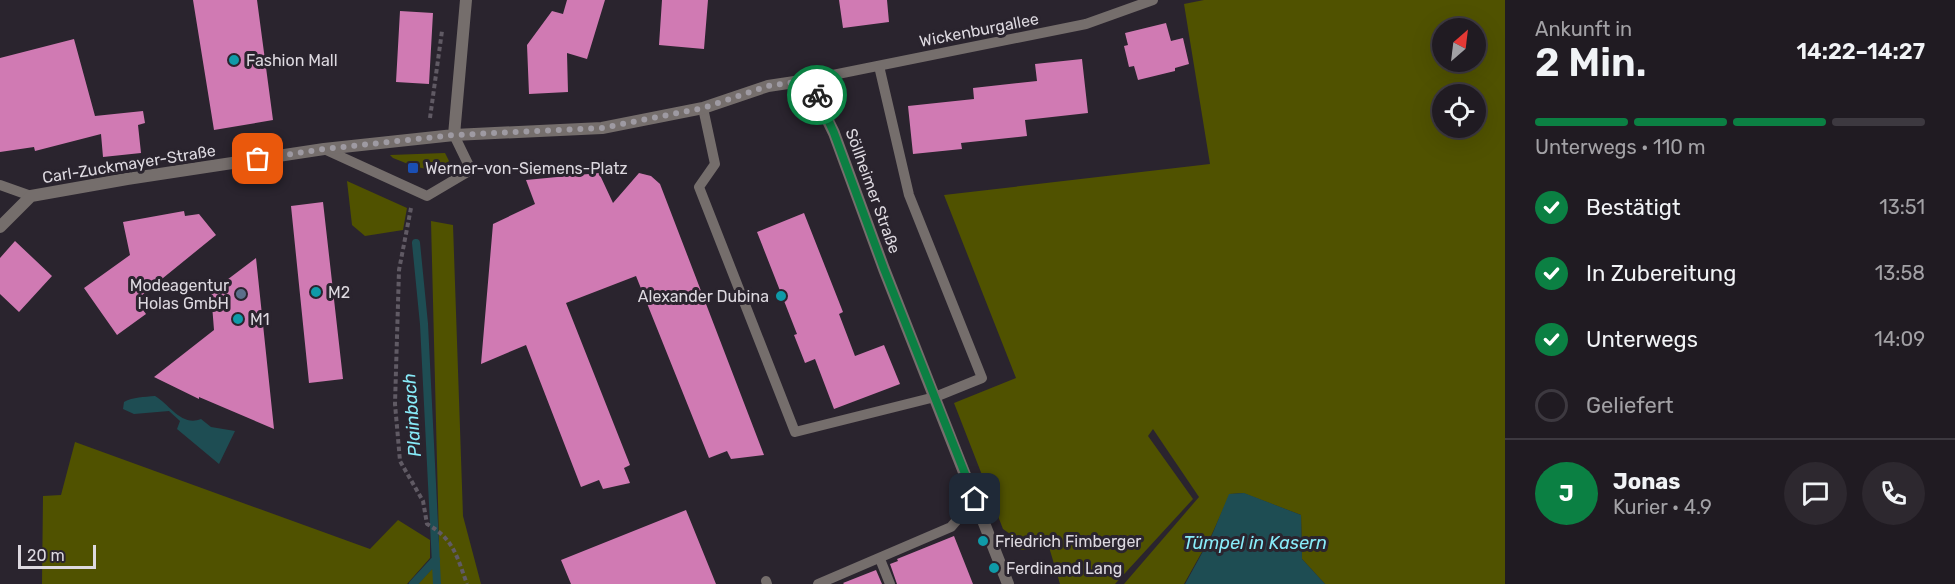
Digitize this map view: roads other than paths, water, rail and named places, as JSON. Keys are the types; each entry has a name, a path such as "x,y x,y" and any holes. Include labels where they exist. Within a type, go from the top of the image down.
{"street":[{"path":"466,0 454,135 602,128 703,108 768,86 808,80"},
{"name":"Söllheimer Straße","path":"808,80 834,133 884,269 1008,584"},
{"name":"Carl-Zuckmayer-Straße","path":"0,227 32,196 324,149 454,135"}],"lane":[{"name":"Wickenburgallee","path":"808,80 1086,24 1154,0"},
{"path":"703,108 715,164 699,187 795,432 935,397 982,378 909,195 879,66"},
{"path":"324,149 427,196 471,170 454,135"},
{"path":"0,185 32,196"},
{"path":"818,584 951,527 975,499"},
{"path":"880,559 890,584"}],"water":[{"path":"155,396 182,418 194,421 201,419 211,427 235,431 219,464 177,429 180,421 169,411 134,414 123,409 124,402 127,400"},
{"name":"Tümpel in Kasern","path":"1244,493 1301,515 1302,559 1325,584 1185,584 1212,535 1229,494"}],"waterway":[{"name":"Plainbach","path":"416,243 424,324 437,584"},
{"path":"413,584 436,559"}],"place":[{"name":"Fashion Mall","path":"234,60"},
{"name":"Werner-von-Siemens-Platz","path":"413,168"},
{"name":"M2","path":"316,292"},
{"name":"Modeagentur Holas GmbH","path":"241,294"},
{"name":"Alexander Dubina","path":"781,296"},
{"name":"M1","path":"238,319"},
{"name":"Friedrich Fimberger","path":"983,541"},
{"name":"Ferdinand Lang","path":"994,568"}]}
